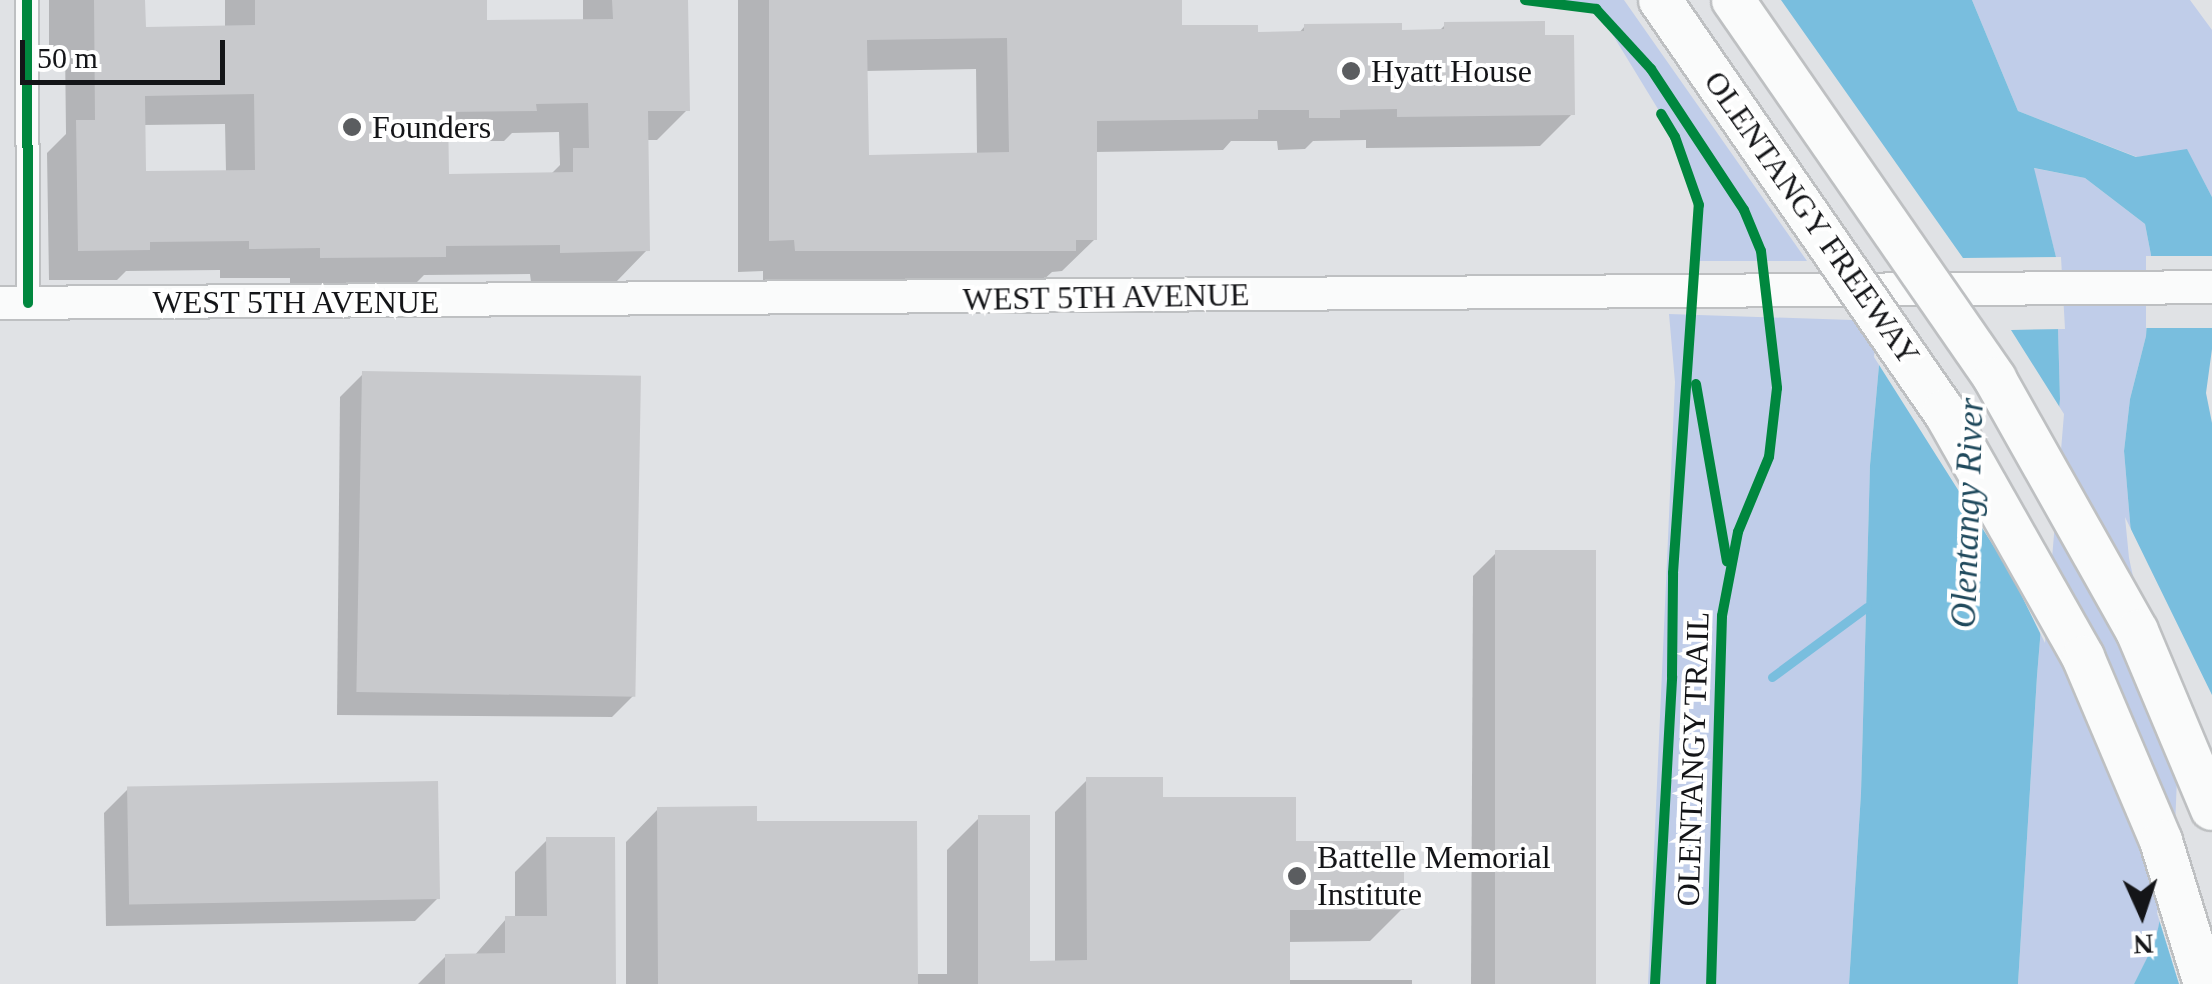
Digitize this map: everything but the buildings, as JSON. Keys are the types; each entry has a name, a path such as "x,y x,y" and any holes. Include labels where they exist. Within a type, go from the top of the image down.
{"highway":[{"name":"OLENTANGY FREEWAY","path":"1660,0 1944,410 2083,657 2161,841 2205,984"},
{"name":"OLENTANGY FREEWAY","path":"1733,0 1995,379 2137,631 2212,809"}],"main road":[{"name":"WEST 5TH AVENUE","path":"14,303 2212,287"}],"street":[{"path":"14,303 27,0"}],"shaded area":[{"path":"1525,0 1624,0 1807,261 1698,261 1699,205 1675,137 1597,9"},
{"path":"1972,0 2190,0 2212,30 2212,197 2187,150 2137,157 2018,111"},
{"path":"2033,168 2085,178 2145,224 2151,255 2146,336 2130,399 2124,451 2133,557 2182,778 2180,828 2155,943 2134,984 2018,984 2037,676 2060,399 2056,257"},
{"path":"1669,314 1883,321 1870,465 1861,793 1849,984 1648,984 1675,382"}],"water":[{"name":"Olentangy River","path":"1744,0 1972,0 2018,111 2136,157 2187,149 2212,197 2212,349 2206,393 2212,423 2212,984 2134,984 2155,942 2180,828 2182,778 2133,557 2124,451 2130,399 2146,336 2151,255 2145,224 2085,178 2034,168 2056,257 2060,399 2037,676 2018,984 1849,984 1861,793 1870,465 1883,321 1876,244"}],"pier":[{"path":"1739,0 1781,0 1963,258 2061,257 2065,329 2011,330 2064,414 2045,643 2010,572 1874,357 1878,321 1871,245 1831,145"},
{"path":"2146,256 2212,256 2212,328 2146,328"},
{"path":"2125,517 2212,695 2212,984 2179,984 2157,913 2175,827 2177,778 2129,558"}],"waterway":[{"path":"1772,677 1867,607"}],"cycle path":[{"path":"27,0 28,303"},
{"name":"OLENTANGY TRAIL","path":"1525,0 1596,9 1651,69 1744,210 1761,251 1777,388 1769,457 1738,532 1722,616 1711,984"},
{"name":"OLENTANGY TRAIL","path":"1655,984 1672,676 1673,573 1699,205 1675,137 1661,114"},
{"path":"1696,384 1727,561"}],"place":[{"name":"Hyatt House","path":"1351,71"},
{"name":"Founders","path":"352,127"},
{"name":"Battelle Memorial Institute","path":"1297,876"}]}
